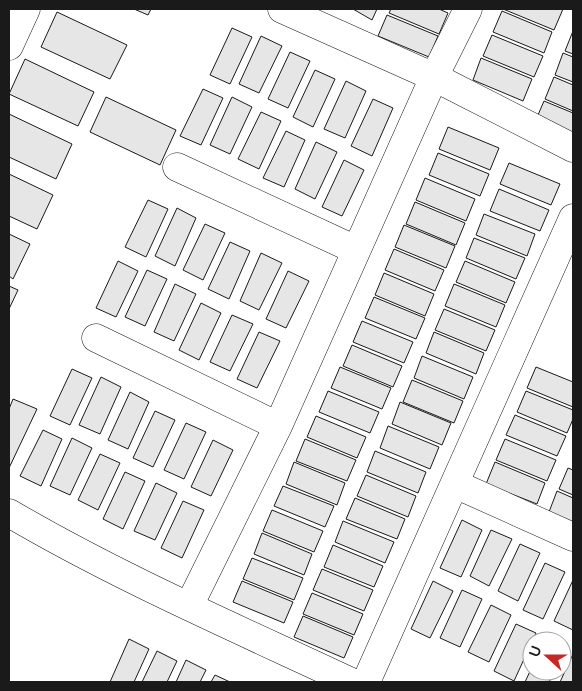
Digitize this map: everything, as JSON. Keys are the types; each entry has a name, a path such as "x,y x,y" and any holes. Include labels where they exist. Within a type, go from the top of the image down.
{"street":[{"path":"9,46 26,9"},
{"path":"282,9 434,77 573,148"},
{"path":"189,606 278,426 434,77 468,9"},
{"path":"177,167 356,250"},
{"path":"366,682 456,484 573,218"},
{"path":"96,338 278,426"},
{"path":"456,484 573,537"},
{"path":"9,513 52,538 189,606 351,682"}],"building":[{"path":"134,9 151,9 148,15"},
{"path":"353,9 377,9 372,20"},
{"path":"391,9 439,9 448,13 439,34 389,13"},
{"path":"503,9 563,9 554,30"},
{"path":"502,11 552,32 544,53 493,32"},
{"path":"57,12 127,45 110,79 41,47"},
{"path":"387,15 438,36 429,57 378,36"},
{"path":"232,28 252,37 230,84 210,75"},
{"path":"573,31 573,54 565,51"},
{"path":"492,35 543,56 534,77 483,56"},
{"path":"261,36 282,46 259,93 239,84"},
{"path":"290,52 310,61 288,108 268,99"},
{"path":"563,53 573,57 573,82 555,75"},
{"path":"481,58 532,79 523,101 473,80"},
{"path":"25,59 94,92 78,126 9,94"},
{"path":"315,70 335,79 313,127 293,117"},
{"path":"554,77 573,85 573,111 545,99"},
{"path":"346,81 366,91 345,138 324,129"},
{"path":"203,89 223,98 201,145 180,136"},
{"path":"106,97 176,130 160,165 90,132"},
{"path":"232,97 252,107 230,154 210,145"},
{"path":"373,99 393,108 372,156 351,146"},
{"path":"544,101 573,113 573,138 535,122"},
{"path":"261,112 281,121 259,169 238,159"},
{"path":"9,114 72,144 56,179 9,157"},
{"path":"448,127 499,148 490,170 439,149"},
{"path":"286,131 305,140 284,187 263,178"},
{"path":"316,142 337,152 315,199 295,189"},
{"path":"438,153 489,174 480,196 429,175"},
{"path":"344,160 364,170 342,216 322,207"},
{"path":"509,163 560,184 551,205 500,184"},
{"path":"9,174 53,195 37,229 9,216"},
{"path":"425,178 475,199 466,221 416,200"},
{"path":"499,189 549,210 540,231 490,211"},
{"path":"148,200 168,209 146,257 125,247"},
{"path":"415,202 465,223 456,245 406,224"},
{"path":"177,208 196,218 175,266 155,256"},
{"path":"484,214 535,234 527,256 476,235"},
{"path":"205,224 225,233 203,280 183,270"},
{"path":"404,225 455,246 446,268 395,247"},
{"path":"9,234 30,244 13,279 9,276"},
{"path":"474,238 525,258 516,279 466,258"},
{"path":"230,242 250,251 229,299 208,289"},
{"path":"394,249 444,270 435,291 385,270"},
{"path":"261,253 282,263 259,310 240,301"},
{"path":"118,261 138,271 116,317 96,308"},
{"path":"465,261 515,282 506,303 456,282"},
{"path":"147,270 167,279 145,326 125,317"},
{"path":"288,271 309,281 286,328 266,319"},
{"path":"384,273 434,294 425,316 375,295"},
{"path":"175,284 196,294 174,341 154,332"},
{"path":"454,284 505,305 496,327 445,306"},
{"path":"9,286 18,290 9,309"},
{"path":"374,297 425,318 416,339 365,318"},
{"path":"201,303 221,313 199,360 179,350"},
{"path":"444,309 495,330 486,351 435,330"},
{"path":"232,315 253,324 230,371 210,362"},
{"path":"362,321 413,342 404,363 353,342"},
{"path":"259,332 280,341 257,388 237,379"},
{"path":"434,332 484,353 476,374 426,353"},
{"path":"352,345 402,366 393,387 343,366"},
{"path":"422,356 473,377 464,399 414,378"},
{"path":"340,367 391,388 382,409 331,388"},
{"path":"536,367 573,382 573,407 527,388"},
{"path":"72,369 92,378 70,425 50,416"},
{"path":"101,377 121,387 100,434 79,425"},
{"path":"412,380 463,401 454,423 403,402"},
{"path":"328,391 379,412 370,433 319,412"},
{"path":"526,391 573,410 573,419 567,433 517,412"},
{"path":"130,392 149,402 128,449 108,440"},
{"path":"13,399 37,409 9,468 9,409"},
{"path":"400,402 451,423 442,445 392,424"},
{"path":"155,411 175,420 153,467 133,458"},
{"path":"515,415 566,436 557,456 506,435"},
{"path":"316,416 366,437 357,458 307,437"},
{"path":"186,423 206,432 184,479 164,470"},
{"path":"388,426 439,447 430,469 380,448"},
{"path":"43,430 62,439 41,486 20,476"},
{"path":"72,438 92,448 70,495 50,486"},
{"path":"305,439 356,460 347,481 296,461"},
{"path":"505,439 556,460 547,481 496,460"},
{"path":"213,440 233,450 211,496 191,487"},
{"path":"375,451 426,472 418,493 367,472"},
{"path":"100,454 120,463 98,510 78,500"},
{"path":"294,462 345,483 337,505 286,484"},
{"path":"495,462 545,483 537,504 486,484"},
{"path":"568,468 573,470 573,495 559,489"},
{"path":"125,472 145,481 123,529 103,519"},
{"path":"366,475 416,496 408,517 357,496"},
{"path":"156,483 177,493 155,540 134,531"},
{"path":"283,486 334,506 325,527 274,506"},
{"path":"557,491 573,498 573,522 549,512"},
{"path":"355,498 405,519 397,539 346,519"},
{"path":"183,501 204,510 182,558 161,548"},
{"path":"272,510 323,531 314,552 263,531"},
{"path":"462,520 482,530 461,577 440,568"},
{"path":"343,521 394,542 385,563 335,542"},
{"path":"491,530 512,539 489,586 470,576"},
{"path":"262,533 312,554 304,575 254,554"},
{"path":"520,544 540,553 518,601 498,591"},
{"path":"333,545 383,566 374,587 324,567"},
{"path":"252,558 303,578 294,600 243,579"},
{"path":"545,563 565,572 543,619 523,610"},
{"path":"322,569 373,590 364,611 313,590"},
{"path":"573,580 573,630 554,621"},
{"path":"242,581 293,602 284,623 233,602"},
{"path":"433,581 453,591 430,638 411,629"},
{"path":"462,590 482,599 460,647 440,638"},
{"path":"312,593 363,614 354,635 303,614"},
{"path":"491,605 511,615 489,662 468,652"},
{"path":"303,616 353,637 344,658 294,637"},
{"path":"516,624 532,631 522,631 522,664 514,681 494,671"},
{"path":"129,639 149,649 134,682 110,682"},
{"path":"157,651 177,661 167,682 142,682"},
{"path":"573,654 573,682 560,682 572,681"},
{"path":"186,660 206,670 200,682 176,682"},
{"path":"215,675 230,682 211,682"},
{"path":"525,681 550,681 549,682"}]}
